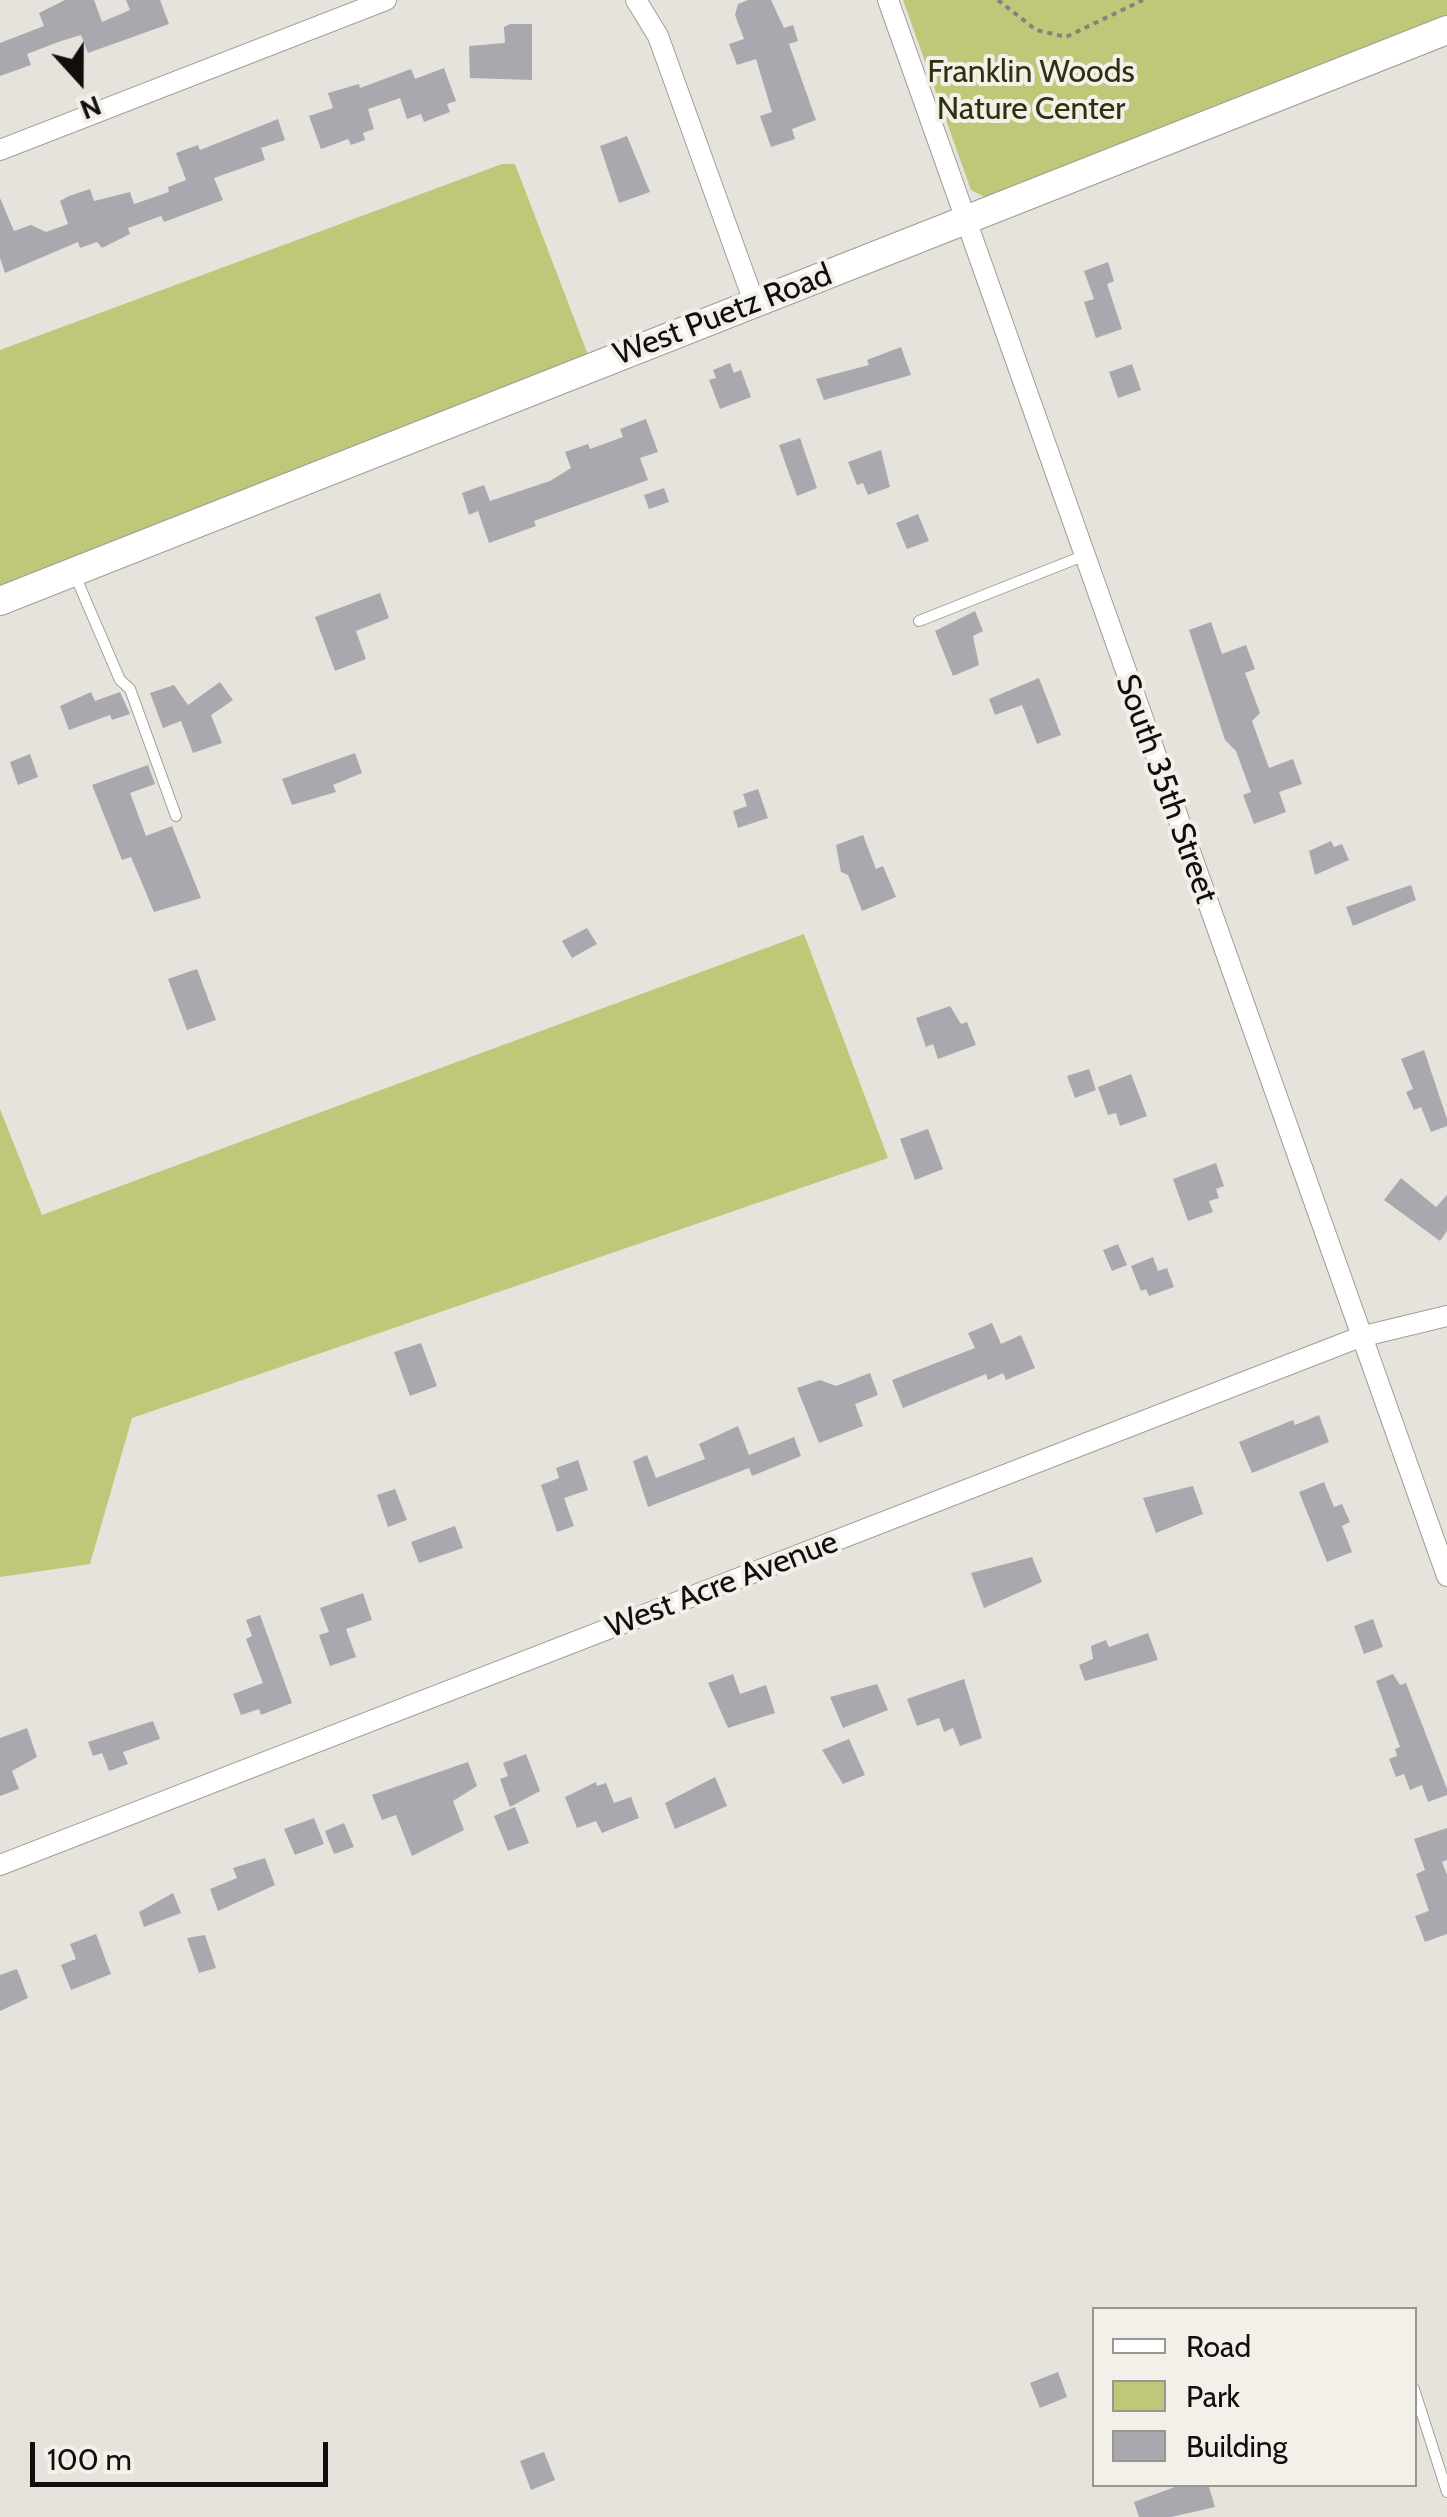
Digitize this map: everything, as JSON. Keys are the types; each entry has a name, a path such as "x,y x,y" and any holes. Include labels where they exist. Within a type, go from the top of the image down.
{"street":[{"path":"0,150 386,0"},
{"path":"636,0 658,36 754,302"},
{"name":"South 35th Street","path":"888,0 1447,1576"},
{"name":"West Puetz Road","path":"0,601 1447,30"},
{"name":"West Acre Avenue","path":"0,1865 1360,1337 1447,1316"}],"lane":[{"path":"919,621 1083,556"},
{"path":"74,572 120,680 130,690 176,816"},
{"path":"1417,2399 1447,2492"}],"path":[{"path":"998,0 1036,30 1066,38 1143,0"}],"green space":[{"name":"Franklin Woods Nature Center","path":"903,0 1447,0 1447,24 992,201 971,190"},
{"path":"502,164 515,164 590,360 0,594 0,350"},
{"path":"804,934 888,1158 132,1418 90,1564 0,1577 0,1109 42,1215"}],"building":[{"path":"65,0 94,0 102,22 130,10 126,0 160,0 169,24 88,53 81,35 61,41 27,54 31,65 0,76 0,43 44,26 39,13"},
{"path":"771,0 784,28 793,25 798,41 789,44 816,120 792,129 795,139 771,147 760,116 772,112 756,59 737,65 729,44 744,39 735,15 738,4"},
{"path":"532,24 532,80 470,78 469,46 505,43 504,27"},
{"path":"444,68 456,101 447,104 450,112 424,122 421,114 407,119 400,98 368,109 374,129 363,133 365,140 351,145 348,139 321,149 309,116 333,108 328,93 359,84 360,88 411,69 415,79"},
{"path":"278,119 285,140 261,148 265,160 214,178 223,200 164,222 161,216 128,228 130,234 102,248 97,242 80,248 78,242 5,273 0,258 0,198 14,231 31,225 46,232 68,224 60,201 69,196 90,189 94,201 130,192 134,204 169,192 168,187 186,180 176,153 198,145 200,150"},
{"path":"627,136 650,192 619,203 600,146"},
{"path":"1108,262 1114,281 1107,284 1122,329 1096,338 1084,302 1094,299 1084,271"},
{"path":"901,347 911,375 824,400 816,379 869,365 867,360"},
{"path":"730,363 734,373 741,370 751,397 720,409 709,380 716,378 713,370"},
{"path":"1132,364 1141,390 1118,398 1109,372"},
{"path":"646,419 658,452 640,458 648,480 534,521 536,526 489,543 478,511 469,515 462,493 484,485 490,501 550,481 571,468 565,452 588,444 590,449 623,437 620,429"},
{"path":"800,438 817,488 797,496 779,445"},
{"path":"881,450 890,487 868,495 863,483 857,485 848,462"},
{"path":"664,488 669,502 649,509 644,495"},
{"path":"918,514 929,541 907,549 896,523"},
{"path":"380,593 389,618 356,631 366,659 335,671 315,617"},
{"path":"975,611 983,631 973,636 979,665 953,676 935,631"},
{"path":"1211,622 1222,654 1246,645 1255,669 1245,673 1260,713 1252,721 1269,768 1293,759 1302,784 1279,792 1286,812 1254,824 1243,795 1251,792 1236,751 1225,740 1189,630"},
{"path":"1039,678 1061,735 1037,744 1022,705 995,715 989,699"},
{"path":"220,682 233,700 211,715 222,743 193,753 181,721 163,728 150,693 174,685 188,705"},
{"path":"91,692 95,701 120,692 130,714 112,720 110,715 69,730 60,706"},
{"path":"355,753 362,773 333,785 336,792 292,805 282,779"},
{"path":"30,754 38,777 18,785 10,762"},
{"path":"148,765 155,784 130,793 146,836 172,826 201,898 154,912 131,857 122,860 92,785"},
{"path":"758,789 768,818 738,828 733,811 747,806 743,794"},
{"path":"863,835 876,869 883,866 896,897 862,911 848,875 841,872 836,845"},
{"path":"1331,841 1334,847 1342,844 1349,860 1315,875 1309,851"},
{"path":"1411,885 1416,900 1353,926 1346,907"},
{"path":"587,928 597,944 572,958 562,941"},
{"path":"197,969 216,1020 187,1030 168,979"},
{"path":"950,1006 961,1024 967,1022 976,1045 938,1059 933,1044 926,1047 916,1018"},
{"path":"1424,1050 1447,1119 1447,1126 1431,1132 1421,1107 1414,1110 1406,1092 1413,1089 1401,1059"},
{"path":"1089,1069 1096,1090 1075,1098 1067,1076"},
{"path":"1131,1074 1147,1116 1120,1126 1116,1113 1108,1115 1098,1087"},
{"path":"928,1129 943,1169 915,1180 900,1139"},
{"path":"1216,1163 1224,1186 1216,1189 1219,1198 1209,1201 1213,1212 1188,1221 1173,1179"},
{"path":"1401,1178 1436,1207 1447,1195 1447,1231 1440,1241 1384,1200"},
{"path":"1118,1244 1127,1265 1112,1271 1103,1250"},
{"path":"1153,1257 1158,1271 1167,1268 1174,1287 1149,1296 1146,1289 1141,1291 1131,1266"},
{"path":"992,1323 1001,1344 1021,1335 1035,1368 1006,1380 1003,1373 988,1380 986,1374 903,1408 892,1380 975,1348 968,1333"},
{"path":"421,1343 437,1386 410,1396 394,1352"},
{"path":"870,1373 878,1395 855,1404 863,1426 819,1443 797,1388 820,1380 836,1386"},
{"path":"1319,1415 1329,1442 1252,1473 1239,1442 1293,1420 1295,1425"},
{"path":"738,1426 749,1455 794,1437 801,1456 752,1476 749,1468 648,1507 633,1461 647,1455 656,1478 705,1459 699,1444"},
{"path":"578,1460 588,1490 564,1498 574,1526 557,1532 541,1485 559,1478 556,1468"},
{"path":"1324,1482 1334,1507 1342,1504 1350,1522 1342,1526 1352,1552 1327,1562 1299,1492"},
{"path":"1193,1486 1203,1514 1156,1533 1143,1498"},
{"path":"395,1489 407,1520 388,1527 377,1495"},
{"path":"455,1526 463,1548 419,1563 411,1542"},
{"path":"1032,1557 1042,1582 984,1608 971,1573"},
{"path":"363,1593 372,1620 346,1629 356,1657 330,1666 319,1635 329,1632 320,1608"},
{"path":"260,1615 292,1703 261,1715 259,1709 241,1715 233,1694 263,1683 246,1639 252,1636 246,1620"},
{"path":"1373,1619 1383,1647 1364,1654 1354,1626"},
{"path":"1148,1633 1158,1660 1085,1681 1079,1665 1093,1659 1091,1646 1106,1640 1109,1647"},
{"path":"733,1674 740,1694 766,1685 775,1713 728,1728 708,1683"},
{"path":"1393,1674 1400,1685 1406,1683 1447,1789 1447,1795 1428,1802 1422,1785 1410,1790 1404,1774 1396,1777 1389,1759 1397,1756 1395,1749 1400,1747 1376,1681"},
{"path":"964,1679 982,1738 960,1746 953,1728 944,1732 939,1718 917,1726 907,1699"},
{"path":"877,1684 888,1710 843,1728 830,1697"},
{"path":"153,1721 160,1739 123,1752 128,1764 109,1771 102,1753 93,1756 88,1742"},
{"path":"27,1728 37,1757 12,1771 19,1789 0,1796 0,1738"},
{"path":"849,1739 865,1775 843,1784 822,1750"},
{"path":"526,1754 540,1791 510,1807 500,1779 508,1776 503,1763"},
{"path":"468,1762 477,1786 453,1801 464,1830 412,1856 396,1815 382,1820 372,1795"},
{"path":"715,1777 727,1806 675,1829 665,1803"},
{"path":"596,1782 597,1786 606,1783 614,1803 631,1797 639,1818 602,1833 596,1821 577,1828 565,1797"},
{"path":"515,1807 529,1843 508,1851 494,1816"},
{"path":"314,1818 324,1844 295,1855 284,1829"},
{"path":"344,1823 354,1847 334,1854 325,1831"},
{"path":"1447,1828 1447,1860 1442,1862 1447,1875 1447,1934 1425,1942 1415,1916 1429,1911 1416,1874 1425,1870 1414,1839"},
{"path":"265,1858 275,1885 218,1911 210,1889 237,1878 233,1868"},
{"path":"173,1893 181,1913 144,1927 139,1912"},
{"path":"96,1934 111,1974 71,1990 61,1965 76,1959 70,1944"},
{"path":"205,1935 216,1968 199,1973 187,1938"},
{"path":"17,1969 28,1998 0,2011 0,1975"},
{"path":"1058,2372 1067,2397 1040,2408 1030,2383"},
{"path":"544,2452 555,2480 531,2490 520,2461"},
{"path":"1175,2487 1209,2487 1215,2507 1171,2517 1139,2517 1134,2502"}]}
